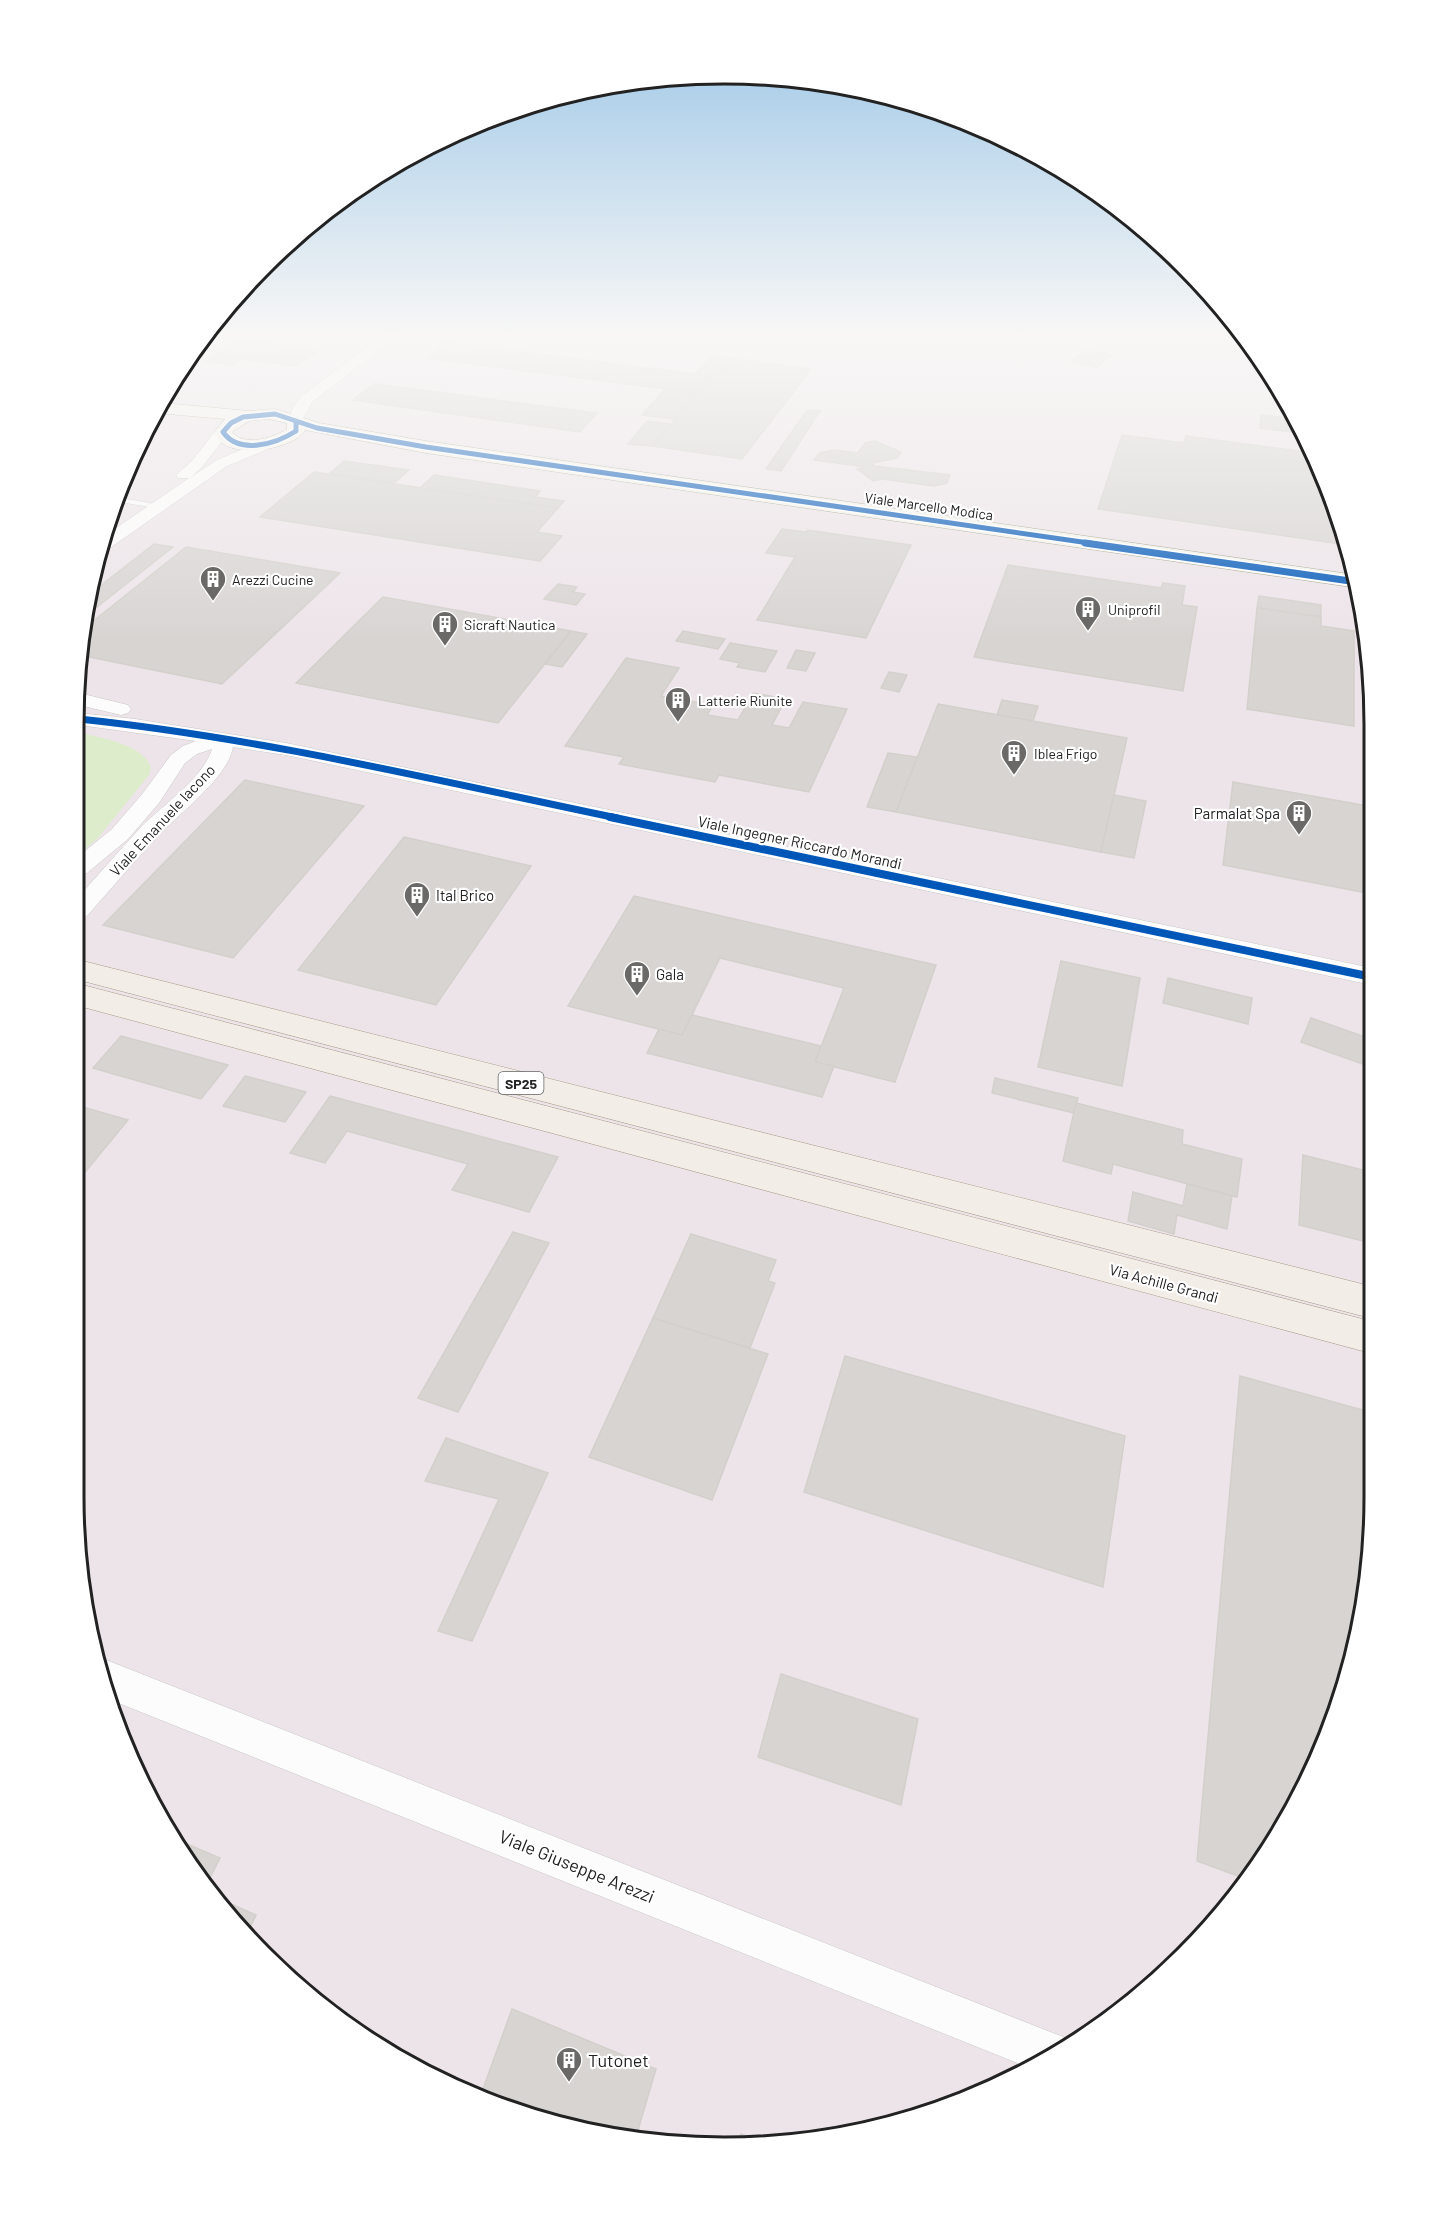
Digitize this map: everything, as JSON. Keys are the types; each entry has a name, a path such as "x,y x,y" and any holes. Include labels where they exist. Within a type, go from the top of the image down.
{"main road":[{"name":"SP25","path":"85,975 960,1212"},
{"path":"960,1212 1364,1301"},
{"name":"Via Achille Grandi","path":"960,1212 1364,1335"}],"street":[{"path":"112,536 198,464 218,435"},
{"path":"220,435 242,444 338,440 426,447"},
{"path":"112,538 222,463 288,435"},
{"path":"362,435 426,447"},
{"name":"Viale Marcello Modica","path":"426,447 1348,581"},
{"path":"85,700 162,718 223,738"},
{"path":"84,720 223,738"},
{"path":"84,720 126,730 147,740 161,751 170,771"},
{"name":"Viale Ingegner Riccardo Morandi","path":"223,738 286,749 1364,975"},
{"name":"Viale Emanuele Iacono","path":"84,864 120,834 151,798 178,759 190,750 223,738 219,759 206,776 150,831 84,905"},
{"path":"206,776 225,763 286,749"},
{"name":"Viale Giuseppe Arezzi","path":"111,1681 1044,2051"}],"lane":[{"path":"124,501 150,505"}],"shaded area":[{"path":"153,435 1295,435 1330,518 1342,558 1359,640 1363,682 1363,1539 1359,1581 1342,1663 1330,1703 1298,1780 1256,1853 1232,1887 1177,1950 1114,2005 1080,2029 1007,2071 930,2103 849,2125 766,2136 682,2136 599,2125 518,2103 441,2071 368,2029 334,2005 271,1950 216,1887 170,1817 133,1742 106,1663 89,1581 84,1497 85,682 89,640 106,558 118,518"}],"green space":[{"path":"84,733 131,747 147,760 151,768 149,775 97,839 84,850"}],"building":[{"path":"636,435 662,435 652,446 628,444"},
{"path":"662,435 761,435 742,459 652,446"},
{"path":"790,435 805,435 781,471 766,469"},
{"path":"1122,435 1184,443 1186,436 1303,451 1330,518 1338,544 1098,509"},
{"path":"875,441 901,452 897,458 872,463 874,466 950,475 947,483 934,486 882,479 873,481 857,469 866,467 814,460 820,453 834,450 858,453 865,443"},
{"path":"344,461 409,470 394,483 329,474"},
{"path":"314,472 558,508 537,532 562,536 540,561 260,517"},
{"path":"434,475 540,491 535,497 564,501 558,508 420,488"},
{"path":"782,529 806,532 808,530 911,545 866,638 757,620 795,557 766,553"},
{"path":"154,544 173,547 95,607 99,587"},
{"name":"Arezzi Cucine","path":"186,547 340,573 222,684 87,657 92,622"},
{"name":"Uniprofil","path":"1008,565 1161,588 1163,583 1185,586 1182,605 1197,607 1183,691 974,657"},
{"path":"558,584 577,587 573,592 585,594 576,605 544,599"},
{"path":"1259,596 1321,605 1321,617 1257,608"},
{"name":"Sicraft Nautica","path":"383,597 571,631 498,723 296,683"},
{"path":"1257,608 1321,617 1321,626 1354,631 1354,726 1247,709"},
{"path":"571,631 587,634 562,667 545,664"},
{"path":"683,631 725,639 718,649 676,641"},
{"path":"730,643 777,651 765,672 737,667 740,663 720,659"},
{"path":"796,650 815,653 806,671 787,668"},
{"name":"Latterie Riunite","path":"626,658 679,668 661,696 713,705 707,715 738,720 753,693 786,699 772,725 789,728 803,702 847,709 809,792 719,775 715,782 619,764 624,757 565,746"},
{"path":"889,672 907,675 899,692 881,688"},
{"path":"1002,700 1038,706 1033,721 997,715"},
{"name":"Iblea Frigo","path":"938,704 1127,738 1101,852 896,812"},
{"path":"888,753 917,757 896,812 867,807"},
{"path":"245,780 364,806 233,958 103,925"},
{"name":"Parmalat Spa","path":"1233,782 1364,805 1364,892 1223,865"},
{"path":"1114,795 1146,801 1134,858 1101,852"},
{"name":"Ital Brico","path":"404,837 531,866 436,1005 298,970"},
{"name":"Gala","path":"634,896 936,965 895,1082 815,1062 844,988 720,958 682,1035 568,1006"},
{"path":"1061,961 1140,978 1122,1086 1038,1067"},
{"path":"1168,978 1252,998 1248,1024 1163,1003"},
{"path":"692,1015 821,1046 815,1062 834,1066 822,1097 647,1053 659,1029 682,1035"},
{"path":"1311,1018 1364,1037 1364,1064 1301,1042"},
{"path":"121,1036 228,1065 201,1099 93,1068"},
{"path":"245,1076 306,1092 285,1122 223,1106"},
{"path":"995,1078 1078,1098 1074,1113 992,1093"},
{"path":"330,1096 558,1157 529,1212 452,1190 468,1164 347,1131 325,1163 290,1153"},
{"path":"1076,1103 1183,1130 1182,1144 1242,1159 1237,1197 1113,1164 1111,1174 1063,1161"},
{"path":"84,1107 128,1120 84,1174"},
{"path":"1303,1155 1364,1170 1364,1241 1299,1225"},
{"path":"1187,1184 1232,1196 1227,1229 1177,1215 1174,1234 1128,1221 1133,1192 1183,1206"},
{"path":"513,1232 549,1243 458,1412 418,1398"},
{"path":"691,1234 776,1260 768,1281 775,1283 750,1348 653,1318"},
{"path":"653,1318 768,1354 712,1500 589,1457"},
{"path":"845,1356 1125,1436 1103,1587 804,1492"},
{"path":"1240,1376 1364,1410 1363,1539 1359,1581 1342,1663 1330,1703 1298,1780 1278,1817 1239,1876 1197,1861"},
{"path":"446,1438 548,1473 472,1641 438,1631 499,1499 425,1481"},
{"path":"781,1674 918,1719 901,1805 758,1757"},
{"path":"186,1844 220,1858 210,1878"},
{"path":"230,1903 256,1915 250,1927"},
{"name":"Tutonet","path":"512,2009 656,2069 638,2132 558,2115 483,2089"}],"cycle path":[{"path":"225,435 236,443 257,445 290,435"},
{"path":"356,435 426,447 1348,581"},
{"path":"84,720 135,725 286,749 1364,975"}],"place":[{"name":"Arezzi Cucine","path":"213,602"},
{"name":"Uniprofil","path":"1088,632"},
{"name":"Sicraft Nautica","path":"445,647"},
{"name":"Latterie Riunite","path":"678,723"},
{"name":"Iblea Frigo","path":"1014,776"},
{"name":"Parmalat Spa","path":"1299,836"},
{"name":"Ital Brico","path":"417,918"},
{"name":"Gala","path":"637,997"},
{"name":"Tutonet","path":"569,2083"}]}
